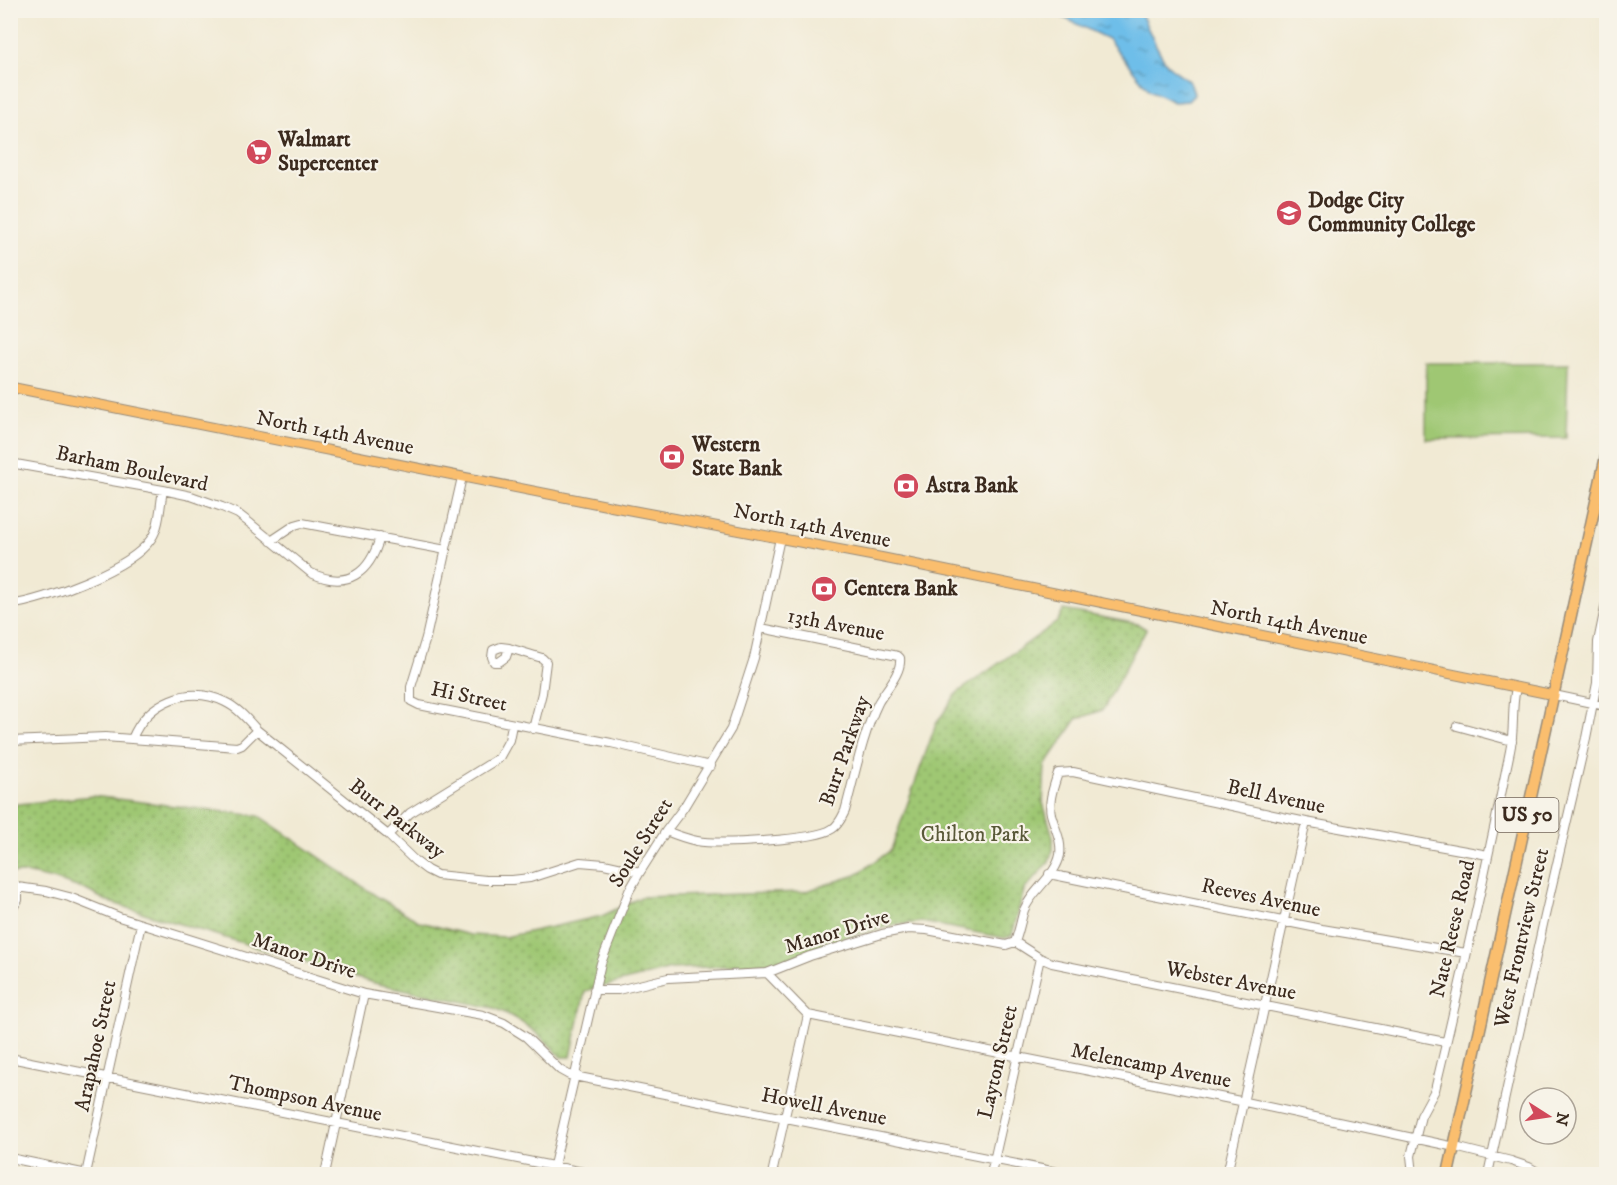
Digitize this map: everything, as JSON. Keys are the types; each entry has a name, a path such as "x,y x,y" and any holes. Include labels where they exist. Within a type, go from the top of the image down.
{"highway":[{"name":"US 50","path":"1448,1174 1606,456"}],"main road":[{"name":"North 14th Avenue","path":"10,387 884,558 1554,695"}],"street":[{"name":"Barham Boulevard","path":"10,463 191,496 238,514 311,573 333,580 346,579 358,574 369,564 380,537"},
{"name":"Hi Street","path":"462,477 426,639 411,687 411,701 419,705 611,743 711,766"},
{"path":"10,605 45,597 70,588 110,570 139,551 153,536 163,490"},
{"path":"272,541 295,525 302,523 446,550"},
{"name":"Soule Street","path":"553,1171 600,963 612,930 640,872 711,766 732,729 761,628 780,538"},
{"name":"West Frontview Street","path":"1488,1174 1494,1156 1544,920 1598,683 1598,642 1606,603"},
{"name":"13th Avenue","path":"761,628 898,656 901,661"},
{"path":"509,648 542,658 546,662 542,693 533,729"},
{"name":"Burr Parkway","path":"666,831 699,842 732,842 801,837 831,829 839,822 845,811 868,728 878,703 901,666 901,661"},
{"name":"Nate Reese Road","path":"1413,1174 1411,1156 1422,1110 1435,1090 1488,855 1512,741 1514,726 1512,705 1516,688"},
{"name":"Burr Parkway","path":"132,739 144,718 155,707 172,698 189,695 210,697 226,703 245,717 257,730 388,835 415,861 437,874 486,880 512,880 530,878 580,862 604,864 640,872"},
{"name":"North 14th Avenue","path":"1554,695 1606,706"},
{"path":"388,835 410,813 499,758 509,740 512,724"},
{"path":"1457,726 1512,741"},
{"path":"10,741 85,737 237,747 257,730"},
{"name":"Bell Avenue","path":"1049,874 1055,869 1060,858 1061,842 1051,813 1051,798 1058,773 1073,772 1306,822 1488,855"},
{"path":"1227,1174 1306,822"},
{"path":"1015,942 1024,910 1049,874"},
{"name":"Reeves Avenue","path":"1049,874 1284,922 1466,953"},
{"path":"10,912 18,900 14,887"},
{"name":"Manor Drive","path":"14,887 69,897 141,924 364,994 483,1015 504,1023 526,1037 560,1070 574,1076"},
{"name":"Arapahoe Street","path":"86,1174 141,924"},
{"name":"Manor Drive","path":"594,990 618,990 668,978 767,973 810,956 882,934 908,929 927,930 1006,945 1015,942"},
{"name":"Webster Avenue","path":"1015,942 1052,963 1445,1042"},
{"name":"Layton Street","path":"991,1174 1040,958"},
{"path":"767,973 808,1015 772,1174"},
{"path":"325,1174 364,994"},
{"name":"Melencamp Avenue","path":"808,1015 1416,1138 1494,1156 1529,1167 1541,1174"},
{"name":"Thompson Avenue","path":"10,1058 336,1123 553,1171 593,1174"},
{"name":"Howell Avenue","path":"574,1076 1067,1174"},
{"path":"10,1158 86,1174"}],"green space":[{"path":"1426,363 1568,363 1566,438 1426,439"},
{"name":"Chilton Park","path":"1064,610 1138,624 1146,629 1103,710 1077,719 1045,766 1043,803 1053,837 1053,850 1048,863 1024,890 1012,935 1005,938 922,922 893,925 843,938 778,963 671,969 585,991 571,1057 561,1057 530,1028 494,1008 374,983 107,901 86,890 53,879 25,873 11,873 10,805 92,796 259,816 378,897 420,922 470,935 505,937 602,916 641,897 803,892 856,875 891,850 936,724 957,693 1057,622"}],"water":[{"path":"1055,11 1140,11 1162,56 1170,67 1188,81 1194,95 1188,101 1174,102 1149,90 1108,39 1058,15"}],"place":[{"name":"Walmart Supercenter","path":"259,152"},
{"name":"Dodge City Community College","path":"1289,213"},
{"name":"Western State Bank","path":"672,457"},
{"name":"Astra Bank","path":"906,486"},
{"name":"Centera Bank","path":"824,589"}]}
